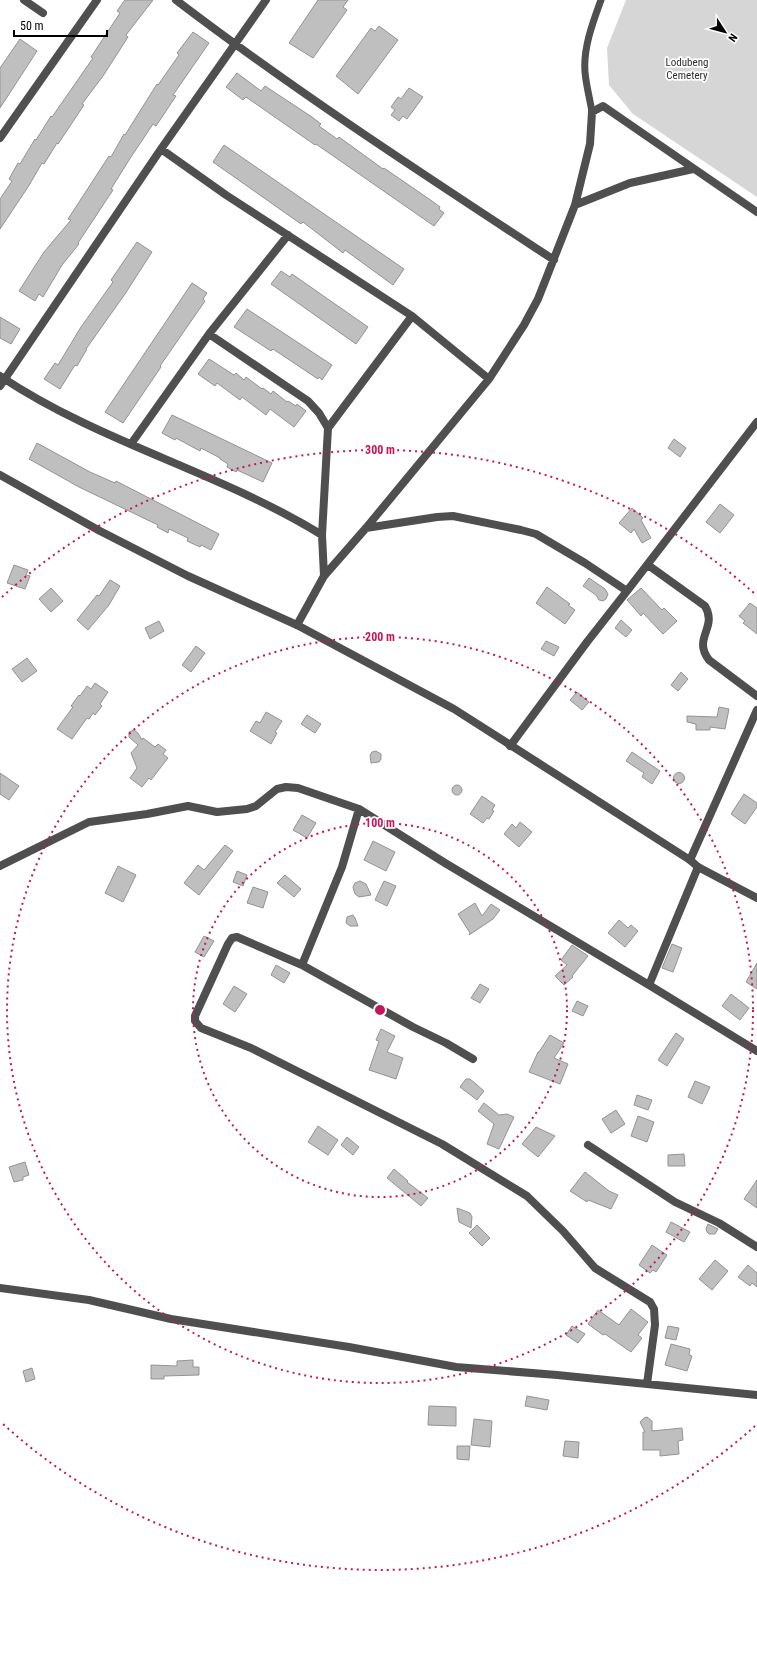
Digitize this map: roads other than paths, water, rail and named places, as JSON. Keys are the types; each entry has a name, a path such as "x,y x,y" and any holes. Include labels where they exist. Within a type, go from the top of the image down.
{"street":[{"path":"24,0 43,13"},
{"path":"1,133 96,0"},
{"path":"176,0 234,44 356,128 554,260"},
{"path":"0,386 2,377 266,0"},
{"path":"297,625 324,576 366,528 489,379 524,325 538,299 575,205 590,144 592,112 603,106 692,169 757,212"},
{"path":"161,149 226,195 412,316 489,379"},
{"path":"575,205 630,183 692,169"},
{"path":"131,444 209,334 288,235"},
{"path":"324,576 322,535 328,428 412,316"},
{"path":"209,334 308,401 315,408 328,428"},
{"path":"2,377 92,428 244,493 299,520 322,535"},
{"path":"510,746 587,642 757,422"},
{"path":"0,475 100,531 188,576 297,625 454,709 690,860 698,867 757,898"},
{"path":"366,528 453,516 521,530 542,538 585,562 627,591"},
{"path":"648,565 704,606 708,611 710,623 703,639 705,655 709,660 757,696"},
{"path":"690,860 757,710"},
{"path":"0,866 89,822 147,814 188,806 217,812 247,809 256,806 277,789 286,787 298,788 359,809 445,863 757,1051"},
{"path":"302,965 342,868 359,809"},
{"path":"649,985 698,867"},
{"path":"473,1059 302,965 237,937 232,938 224,952 194,1021 201,1028 251,1048 442,1144 527,1196 563,1231 595,1268 650,1302 654,1309 655,1325 647,1384"},
{"path":"588,1145 675,1202 719,1223 757,1247"},
{"path":"0,1288 89,1300 171,1319 349,1347 456,1367 755,1395 757,1388"}],"lane":[{"path":"592,112 585,71 587,44 592,23 601,0"}],"park label":[{"name":"Lodubeng Cemetery","path":"687,68"}]}
